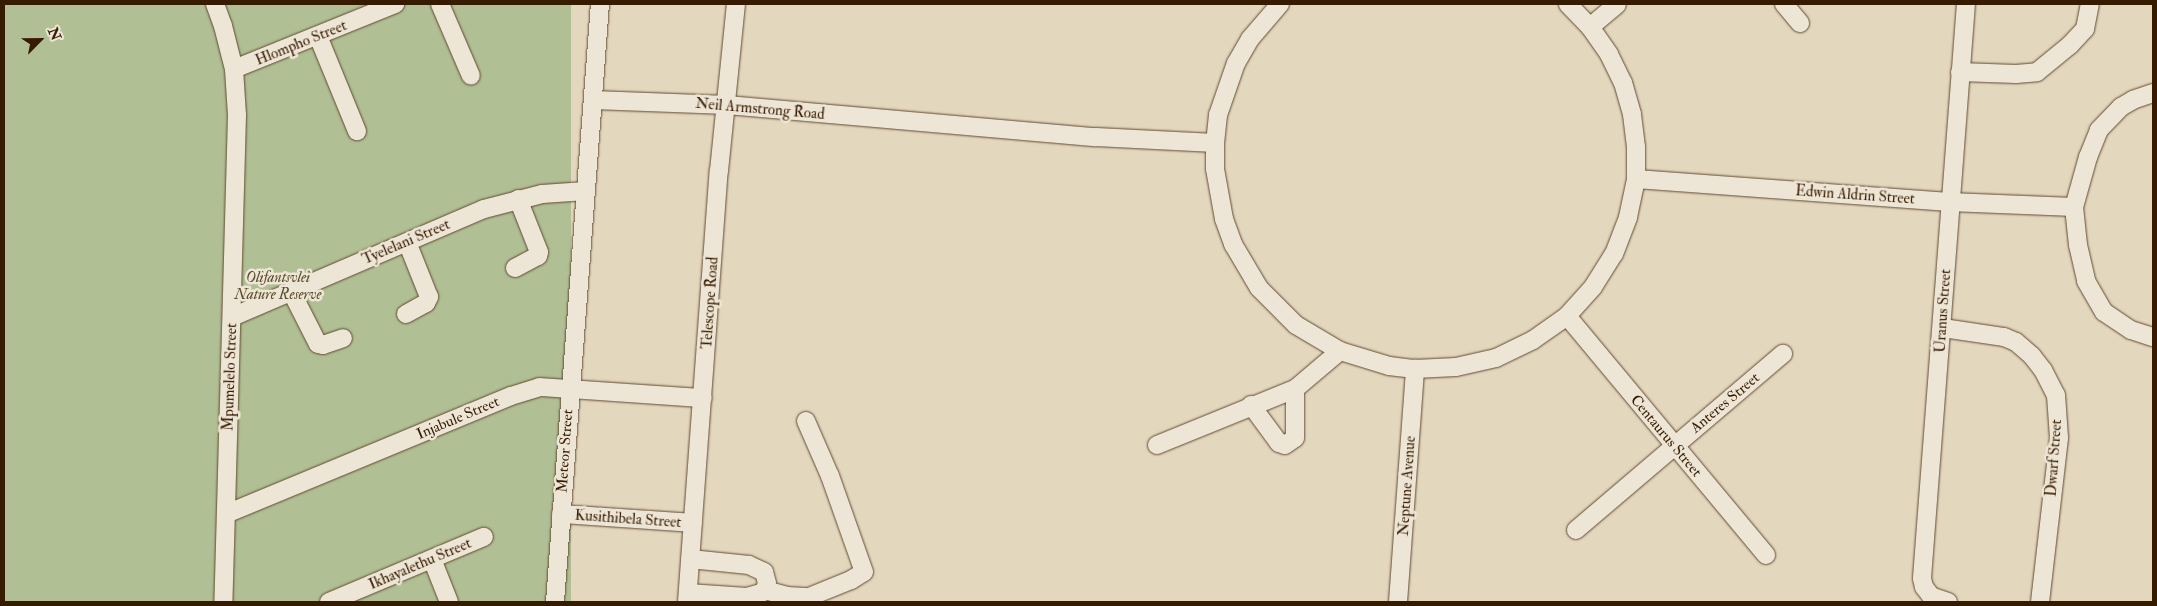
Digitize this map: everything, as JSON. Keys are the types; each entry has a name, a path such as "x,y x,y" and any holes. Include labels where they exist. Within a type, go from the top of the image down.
{"street":[{"name":"Mpumelelo Street","path":"215,4 223,26 234,70 237,158 223,602"},
{"name":"Hlompho Street","path":"234,70 395,4"},
{"path":"440,4 471,76"},
{"path":"570,388 600,4"},
{"name":"Telescope Road","path":"687,598 719,171 736,4"},
{"path":"1280,4 1250,39 1236,63 1218,115 1215,143 1216,177 1224,219 1245,266 1259,288 1289,319 1317,339 1340,351 1372,362 1415,369 1456,368 1496,358 1533,340 1566,316 1593,287 1614,254 1628,218 1636,179 1636,147 1632,114 1623,83 1609,54 1590,27 1568,4"},
{"path":"1590,27 1617,4"},
{"path":"1784,4 1800,23"},
{"name":"Uranus Street","path":"1948,602 1930,596 1922,581 1929,468 1943,328 1949,202 1966,4"},
{"path":"1960,72 2016,74 2037,72 2070,45 2085,29 2090,4"},
{"path":"318,36 357,131"},
{"path":"2153,94 2133,100 2121,107 2100,130 2088,157 2074,207 2078,245 2086,280 2104,312 2131,330 2153,336"},
{"name":"Neil Armstrong Road","path":"593,100 727,105 1086,136 1215,143"},
{"name":"Edwin Aldrin Street","path":"1636,179 1949,202 2074,207"},
{"name":"Tyelelani Street","path":"232,317 484,210 518,199 542,194 586,191"},
{"path":"515,268 538,256 539,252 518,199"},
{"path":"406,314 426,303 429,297 407,242"},
{"path":"291,291 318,344 323,345 343,338"},
{"name":"Centaurus Street","path":"1566,316 1766,556"},
{"name":"Dwarf Street","path":"1943,328 2004,337 2016,342 2032,356 2053,388 2057,408 2059,438 2040,602"},
{"path":"1157,445 1295,389 1340,351"},
{"name":"Anteres Street","path":"1576,530 1783,354"},
{"name":"Neptune Avenue","path":"1398,602 1415,369"},
{"name":"Injabule Street","path":"226,514 511,396 540,387 703,398"},
{"name":"Meteor Street","path":"561,514 570,388"},
{"path":"1251,406 1279,443 1285,445 1294,438 1295,389"},
{"path":"687,598 747,597 755,596 765,590 787,596 809,597 851,580 864,572 830,476 806,421"},
{"name":"Kusithibela Street","path":"555,602 561,514 692,523"},
{"name":"Ikhayalethu Street","path":"329,602 484,537"},
{"path":"432,559 449,602"},
{"path":"690,559 732,563 760,569 766,578 765,590"}],"green space":[{"name":"Olifantsvlei Nature Reserve","path":"4,4 571,4 571,602 4,602"}]}
